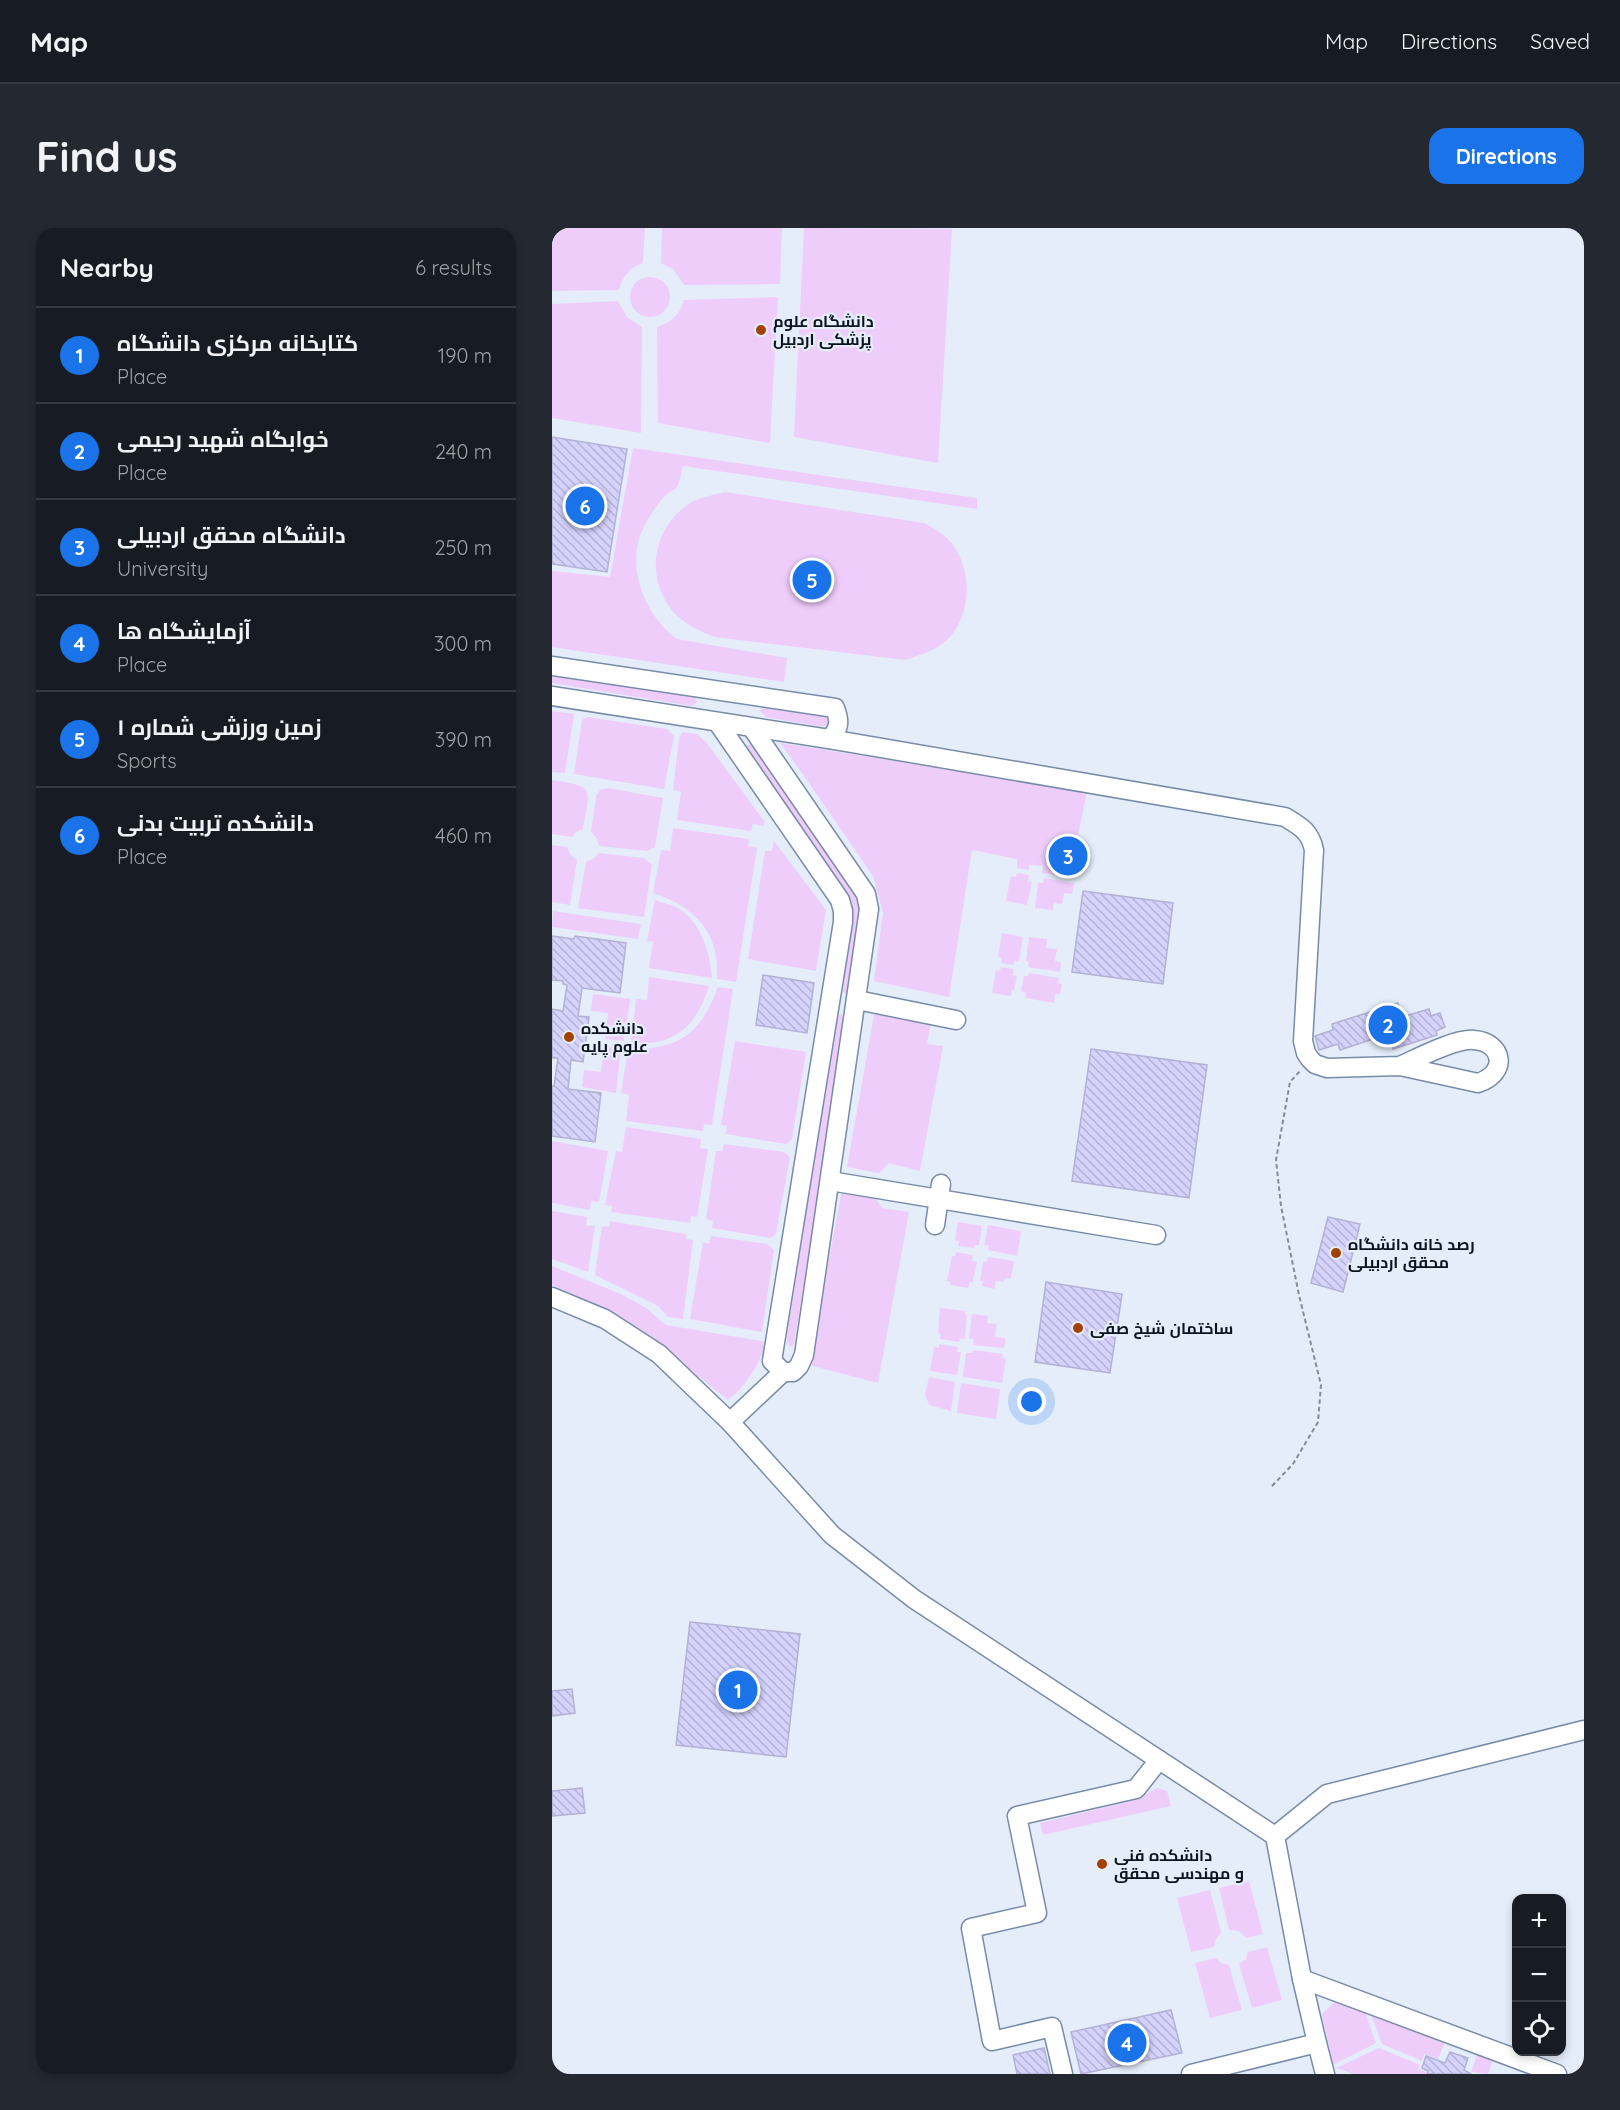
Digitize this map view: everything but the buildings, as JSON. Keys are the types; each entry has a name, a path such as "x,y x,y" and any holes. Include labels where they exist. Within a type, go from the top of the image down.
{"street":[{"path":"552,666 835,708 839,719 837,732 830,739"},
{"path":"706,689 710,722 840,900 843,911 772,1361 783,1372"},
{"path":"730,1422 783,1372 793,1372 799,1366 804,1354 869,909 866,894 748,727 747,695"},
{"path":"552,696 830,739 1285,817 1305,828 1312,838 1314,850 1303,1041 1310,1059 1315,1064 1327,1068 1400,1066 1478,1083 1490,1080 1497,1071 1499,1061 1496,1050 1485,1041 1472,1039 1458,1042 1400,1066"},
{"path":"857,1000 956,1020"},
{"path":"830,1181 940,1191 1156,1235"},
{"path":"935,1225 940,1191"},
{"path":"552,1297 605,1319 659,1354 730,1422 832,1535 914,1599 1275,1836 1302,1979 1325,2074"},
{"path":"1275,1836 1327,1794 1584,1730"},
{"path":"1062,2074 1052,2027 992,2041 971,1928 1037,1913 1017,1816 1136,1789 1159,1760"},
{"path":"1302,1979 1557,2074"},
{"path":"1191,2074 1317,2043"}],"path":[{"path":"1272,1486 1293,1464 1318,1422 1321,1384 1294,1273 1281,1206 1276,1160 1290,1082 1310,1059"}],"shaded area":[{"path":"552,228 645,228 643,263 627,273 619,290 552,291"},
{"path":"662,228 782,228 780,284 684,285 673,269 661,263"},
{"path":"804,228 952,229 938,463 794,437"},
{"path":"650,277 664,283 670,297 664,311 650,317 636,311 630,297 636,283"},
{"path":"778,297 770,443 658,423 657,327 674,317 684,300"},
{"path":"618,301 627,317 642,327 641,433 552,418 552,304"},
{"path":"633,448 977,498 977,509 683,466 677,486 656,507 638,542 637,573 647,603 666,629 677,639 787,658 784,682 552,647 552,571 610,577"},
{"path":"725,492 924,523 944,535 959,556 966,581 965,607 955,630 938,647 905,660 714,637 691,626 675,614 663,595 656,567 657,552 661,538 677,513 694,501"},
{"path":"552,673 695,697 697,702 692,706 552,683"},
{"path":"762,707 828,717 829,723 823,727 766,717 760,711"},
{"path":"552,711 574,714 565,773 552,772"},
{"path":"587,717 667,729 674,736 664,789 574,774 582,720"},
{"path":"682,732 697,734 706,742 765,822 763,826 753,824 751,831 677,820 681,792 673,790 679,738"},
{"path":"780,743 1087,791 1070,876 1042,873 1043,866 1029,865 1029,870 1017,868 1017,859 972,850 949,997 874,981 883,913 873,876"},
{"path":"747,745 753,745 853,883 861,903 851,992 847,995 843,992 842,987 853,926 850,898 746,751"},
{"path":"552,780 577,785 587,792 583,829 572,837 552,834"},
{"path":"608,788 663,798 655,847 647,851 599,846 591,832 596,796 600,790"},
{"path":"673,828 749,839 748,846 757,848 736,982 717,979 714,948 702,924 681,906 653,893 661,850 670,851"},
{"path":"774,841 826,910 816,971 748,959 765,851 772,851"},
{"path":"552,845 567,847 570,854 577,860 570,905 552,902"},
{"path":"599,853 644,858 652,865 644,917 578,908 586,862"},
{"path":"1017,873 1029,875 1028,881 1032,882 1027,905 1006,901 1011,876 1016,877"},
{"path":"1044,878 1074,883 1072,894 1064,893 1062,904 1054,903 1053,910 1035,908 1038,883 1043,883"},
{"path":"655,900 678,908 699,930 707,949 712,978 649,968 653,942 647,941"},
{"path":"553,911 641,924 638,939 552,927"},
{"path":"1002,933 1023,937 1019,962 1014,961 1014,965 1001,963 1002,958 998,957"},
{"path":"1029,937 1047,939 1046,948 1057,949 1055,961 1061,962 1060,972 1028,967 1029,962 1026,961"},
{"path":"1001,967 1014,969 1013,975 1017,976 1011,996 992,993 996,970 1000,971"},
{"path":"1029,973 1059,978 1058,983 1062,984 1060,994 1055,994 1054,1003 1025,998 1026,993 1021,991 1024,976 1028,976"},
{"path":"649,977 709,986 698,1012 682,1031 660,1041 631,1043 636,999 647,1000"},
{"path":"718,987 733,989 712,1125 704,1124 703,1131 626,1121 629,1095 621,1093 628,1050 661,1046 685,1036 703,1018"},
{"path":"593,994 630,999 624,1041 605,1039 608,1013 591,1011"},
{"path":"875,1010 931,1021 927,1044 943,1046 920,1171 889,1163 879,1173 847,1167"},
{"path":"841,1014 846,1017 847,1022 794,1344 791,1347 787,1342 787,1336 837,1019"},
{"path":"735,1041 806,1052 792,1139 786,1144 726,1134 727,1126 721,1125"},
{"path":"604,1046 621,1049 616,1093 582,1087 584,1070 601,1072"},
{"path":"626,1127 701,1139 700,1148 708,1149 697,1217 691,1216 690,1223 611,1212 612,1206 605,1205 616,1151 622,1152"},
{"path":"552,1141 608,1151 599,1202 591,1201 590,1210 552,1203"},
{"path":"724,1144 784,1152 790,1157 776,1234 770,1238 712,1228 713,1221 706,1219 716,1151 722,1151"},
{"path":"842,1190 873,1195 882,1208 909,1212 878,1383 809,1365"},
{"path":"552,1211 587,1217 586,1225 595,1226 588,1272 552,1259"},
{"path":"610,1221 686,1234 686,1239 693,1240 683,1319 668,1317 658,1306 595,1275 602,1226 609,1227"},
{"path":"958,1222 982,1226 979,1245 975,1245 974,1248 958,1246 959,1241 955,1241"},
{"path":"988,1225 1021,1231 1017,1256 988,1250 989,1246 984,1245"},
{"path":"711,1236 767,1244 774,1250 762,1332 690,1319 703,1242 709,1244"},
{"path":"956,1252 973,1255 972,1261 977,1262 973,1282 970,1282 968,1288 950,1285 947,1281 952,1256 955,1256"},
{"path":"988,1257 1014,1261 1011,1279 1005,1278 1004,1282 996,1281 995,1289 982,1286 983,1281 980,1281 983,1262 987,1262"},
{"path":"552,1266 621,1294 646,1308 666,1325 767,1342 752,1374 728,1400 641,1330 613,1312 552,1285"},
{"path":"940,1308 965,1311 967,1315 965,1339 960,1338 959,1342 940,1339 941,1334 938,1333"},
{"path":"972,1314 988,1316 987,1323 997,1324 995,1337 1006,1338 1004,1348 973,1345 974,1339 969,1338"},
{"path":"939,1344 958,1347 957,1352 961,1352 957,1375 930,1371 934,1347 939,1348"},
{"path":"973,1350 1003,1354 1002,1358 1006,1359 1002,1383 963,1377 966,1353 972,1353"},
{"path":"929,1377 955,1382 951,1411 929,1405 925,1394"},
{"path":"961,1383 1000,1389 996,1419 957,1413"},
{"path":"1157,1788 1167,1791 1171,1806 1043,1835 1040,1823 1136,1800"},
{"path":"1249,1881 1263,1934 1246,1938 1239,1931 1229,1930 1219,1888"},
{"path":"1210,1890 1221,1933 1214,1947 1191,1952 1177,1898"},
{"path":"1267,1947 1282,2000 1252,2008 1239,1964 1246,1959 1248,1952"},
{"path":"1216,1958 1221,1963 1229,1965 1242,2010 1210,2018 1195,1963"},
{"path":"1337,2000 1365,2012 1376,2043 1333,2065 1322,2014"},
{"path":"1370,2012 1446,2039 1438,2059 1424,2054 1422,2061 1382,2044"},
{"path":"1379,2048 1420,2065 1418,2069 1426,2072 1425,2074 1354,2074 1336,2068"},
{"path":"1478,2052 1491,2058 1488,2074 1471,2072"}],"place":[{"name":"دانشگاه علوم پزشکی اردبیل","path":"761,330"},
{"name":"دانشکده تربیت بدنی","path":"585,506"},
{"name":"زمین ورزشی شماره ۱","path":"812,580"},
{"name":"دانشگاه محقق اردبیلی","path":"1068,856"},
{"name":"خوابگاه شهید رحیمی","path":"1388,1025"},
{"name":"دانشکده علوم پایه","path":"569,1037"},
{"name":"رصد خانه دانشگاه محقق اردبیلی","path":"1336,1253"},
{"name":"ساختمان شیخ صفی","path":"1078,1328"},
{"name":"کتابخانه مرکزی دانشگاه","path":"738,1690"},
{"name":"دانشکده فنی و مهندسی محقق","path":"1102,1864"},
{"name":"آزمایشگاه ها","path":"1127,2043"}]}
